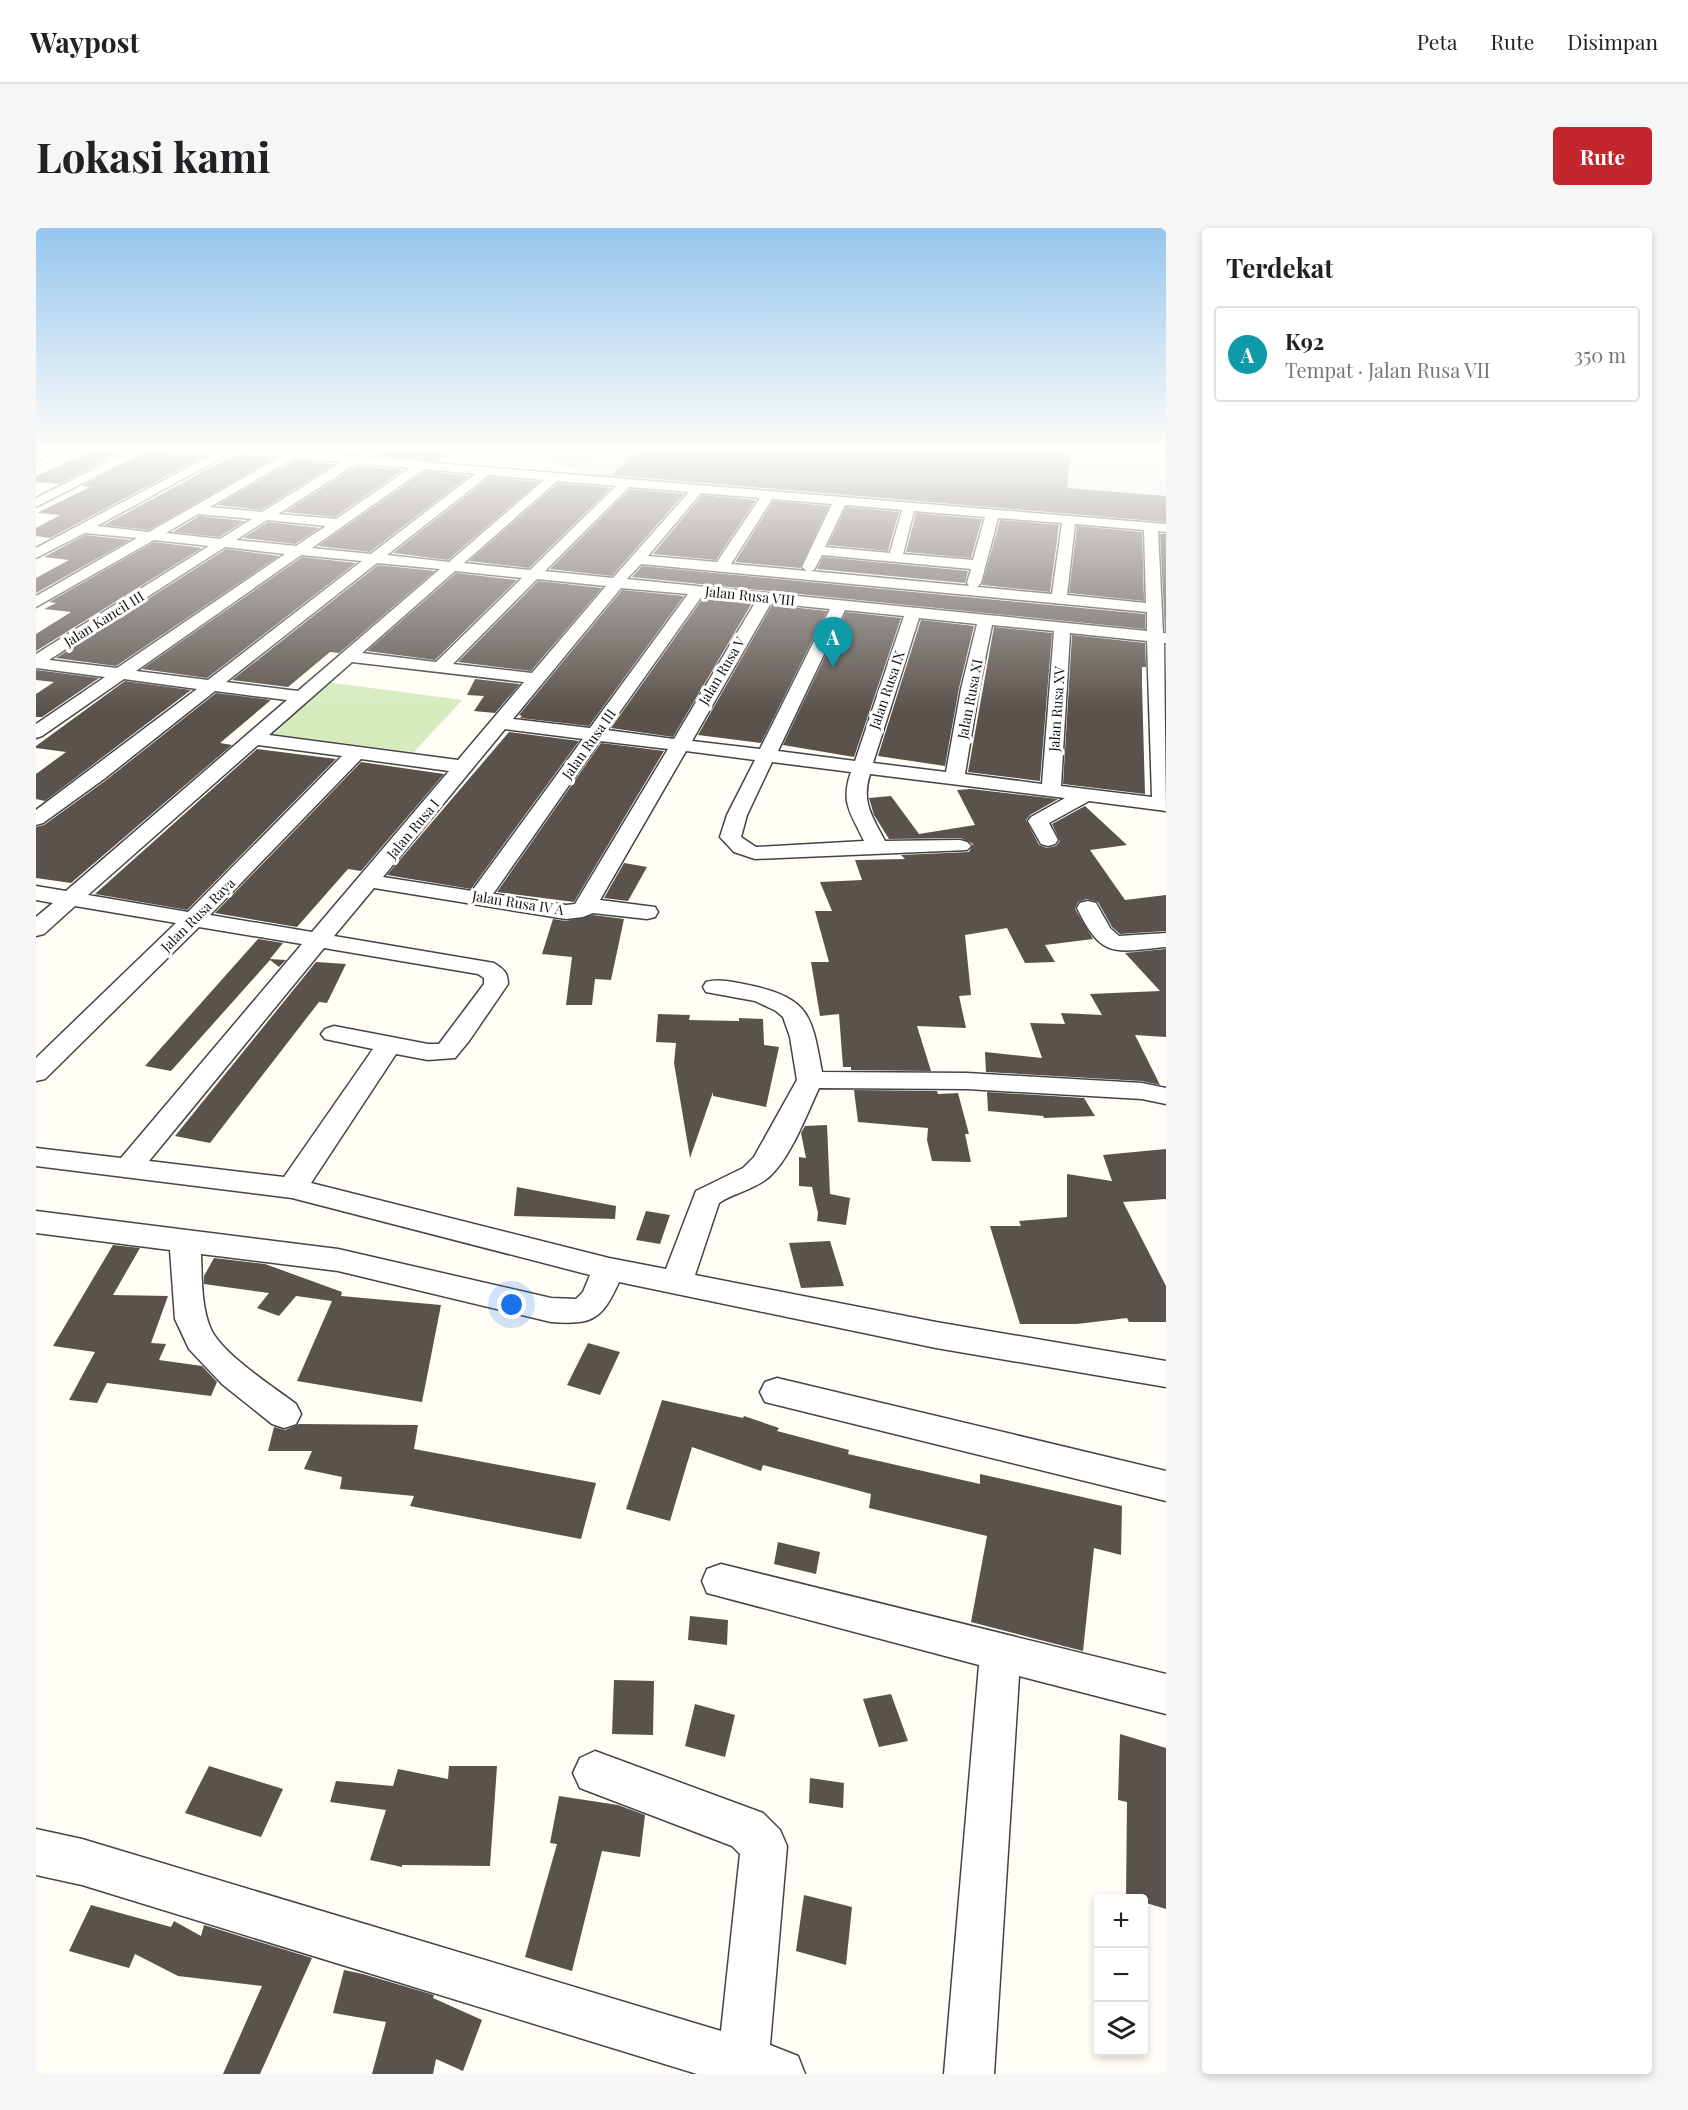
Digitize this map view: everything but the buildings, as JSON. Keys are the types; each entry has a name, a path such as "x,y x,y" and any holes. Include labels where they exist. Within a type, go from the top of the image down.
{"street":[{"path":"36,554 69,537"},
{"path":"36,602 150,537"},
{"name":"Jalan Rusa VIII","path":"152,537 1161,637"},
{"name":"Jalan Kancil III","path":"36,662 234,537"},
{"path":"36,732 318,537"},
{"path":"36,819 97,775 400,537"},
{"path":"36,929 483,537"},
{"path":"440,668 571,537"},
{"name":"Jalan Rusa I","path":"128,1168 656,537"},
{"path":"723,566 741,537"},
{"path":"805,574 822,537"},
{"path":"895,558 901,537"},
{"path":"972,591 986,537"},
{"path":"1059,599 1067,537"},
{"path":"502,723 1164,804 1161,637 1154,608 1158,537"},
{"path":"816,550 979,566"},
{"path":"637,559 1154,608"},
{"path":"874,608 885,582"},
{"name":"Jalan Rusa III","path":"479,897 698,591"},
{"name":"Jalan Rusa V","path":"679,745 766,598"},
{"path":"840,605 768,756 737,815 730,837 733,843 755,853 877,847 960,846"},
{"name":"Jalan Rusa IX","path":"877,847 855,796 861,767 913,612"},
{"name":"Jalan Rusa XI","path":"955,778 970,689 986,620"},
{"name":"Jalan Rusa XV","path":"1051,790 1062,627"},
{"path":"347,656 538,679"},
{"path":"36,662 302,697"},
{"path":"254,739 464,767"},
{"name":"Jalan Rusa IV A","path":"369,881 566,912 584,910 679,745"},
{"name":"Jalan Rusa Raya","path":"36,1073 194,919 356,753"},
{"path":"1048,840 1038,821 1086,795"},
{"path":"36,893 485,968 494,972 496,984 450,1050 438,1054 334,1034"},
{"path":"586,906 647,912"},
{"path":"1088,908 1101,932 1111,941 1119,943 1166,940"},
{"path":"677,1281 706,1198 716,1191 745,1180 762,1168 810,1080 798,1022 792,1011 762,996 715,987"},
{"path":"292,1188 389,1044"},
{"path":"810,1080 967,1081 1142,1091 1166,1096"},
{"path":"36,1157 292,1188 609,1269 936,1335 1166,1374"},
{"path":"36,1222 338,1260 551,1310 578,1313 592,1306 609,1269"},
{"path":"185,1241 187,1279 194,1329 206,1348 231,1372 284,1414"},
{"path":"777,1392 1166,1486"},
{"path":"721,1581 1166,1694"},
{"path":"969,2074 1000,1652"},
{"path":"36,1852 82,1862 761,2068 764,1846 747,1829 595,1773"}],"green space":[{"path":"326,682 462,700 414,752 274,734"}],"place":[{"name":"K92","path":"833,667"}]}
